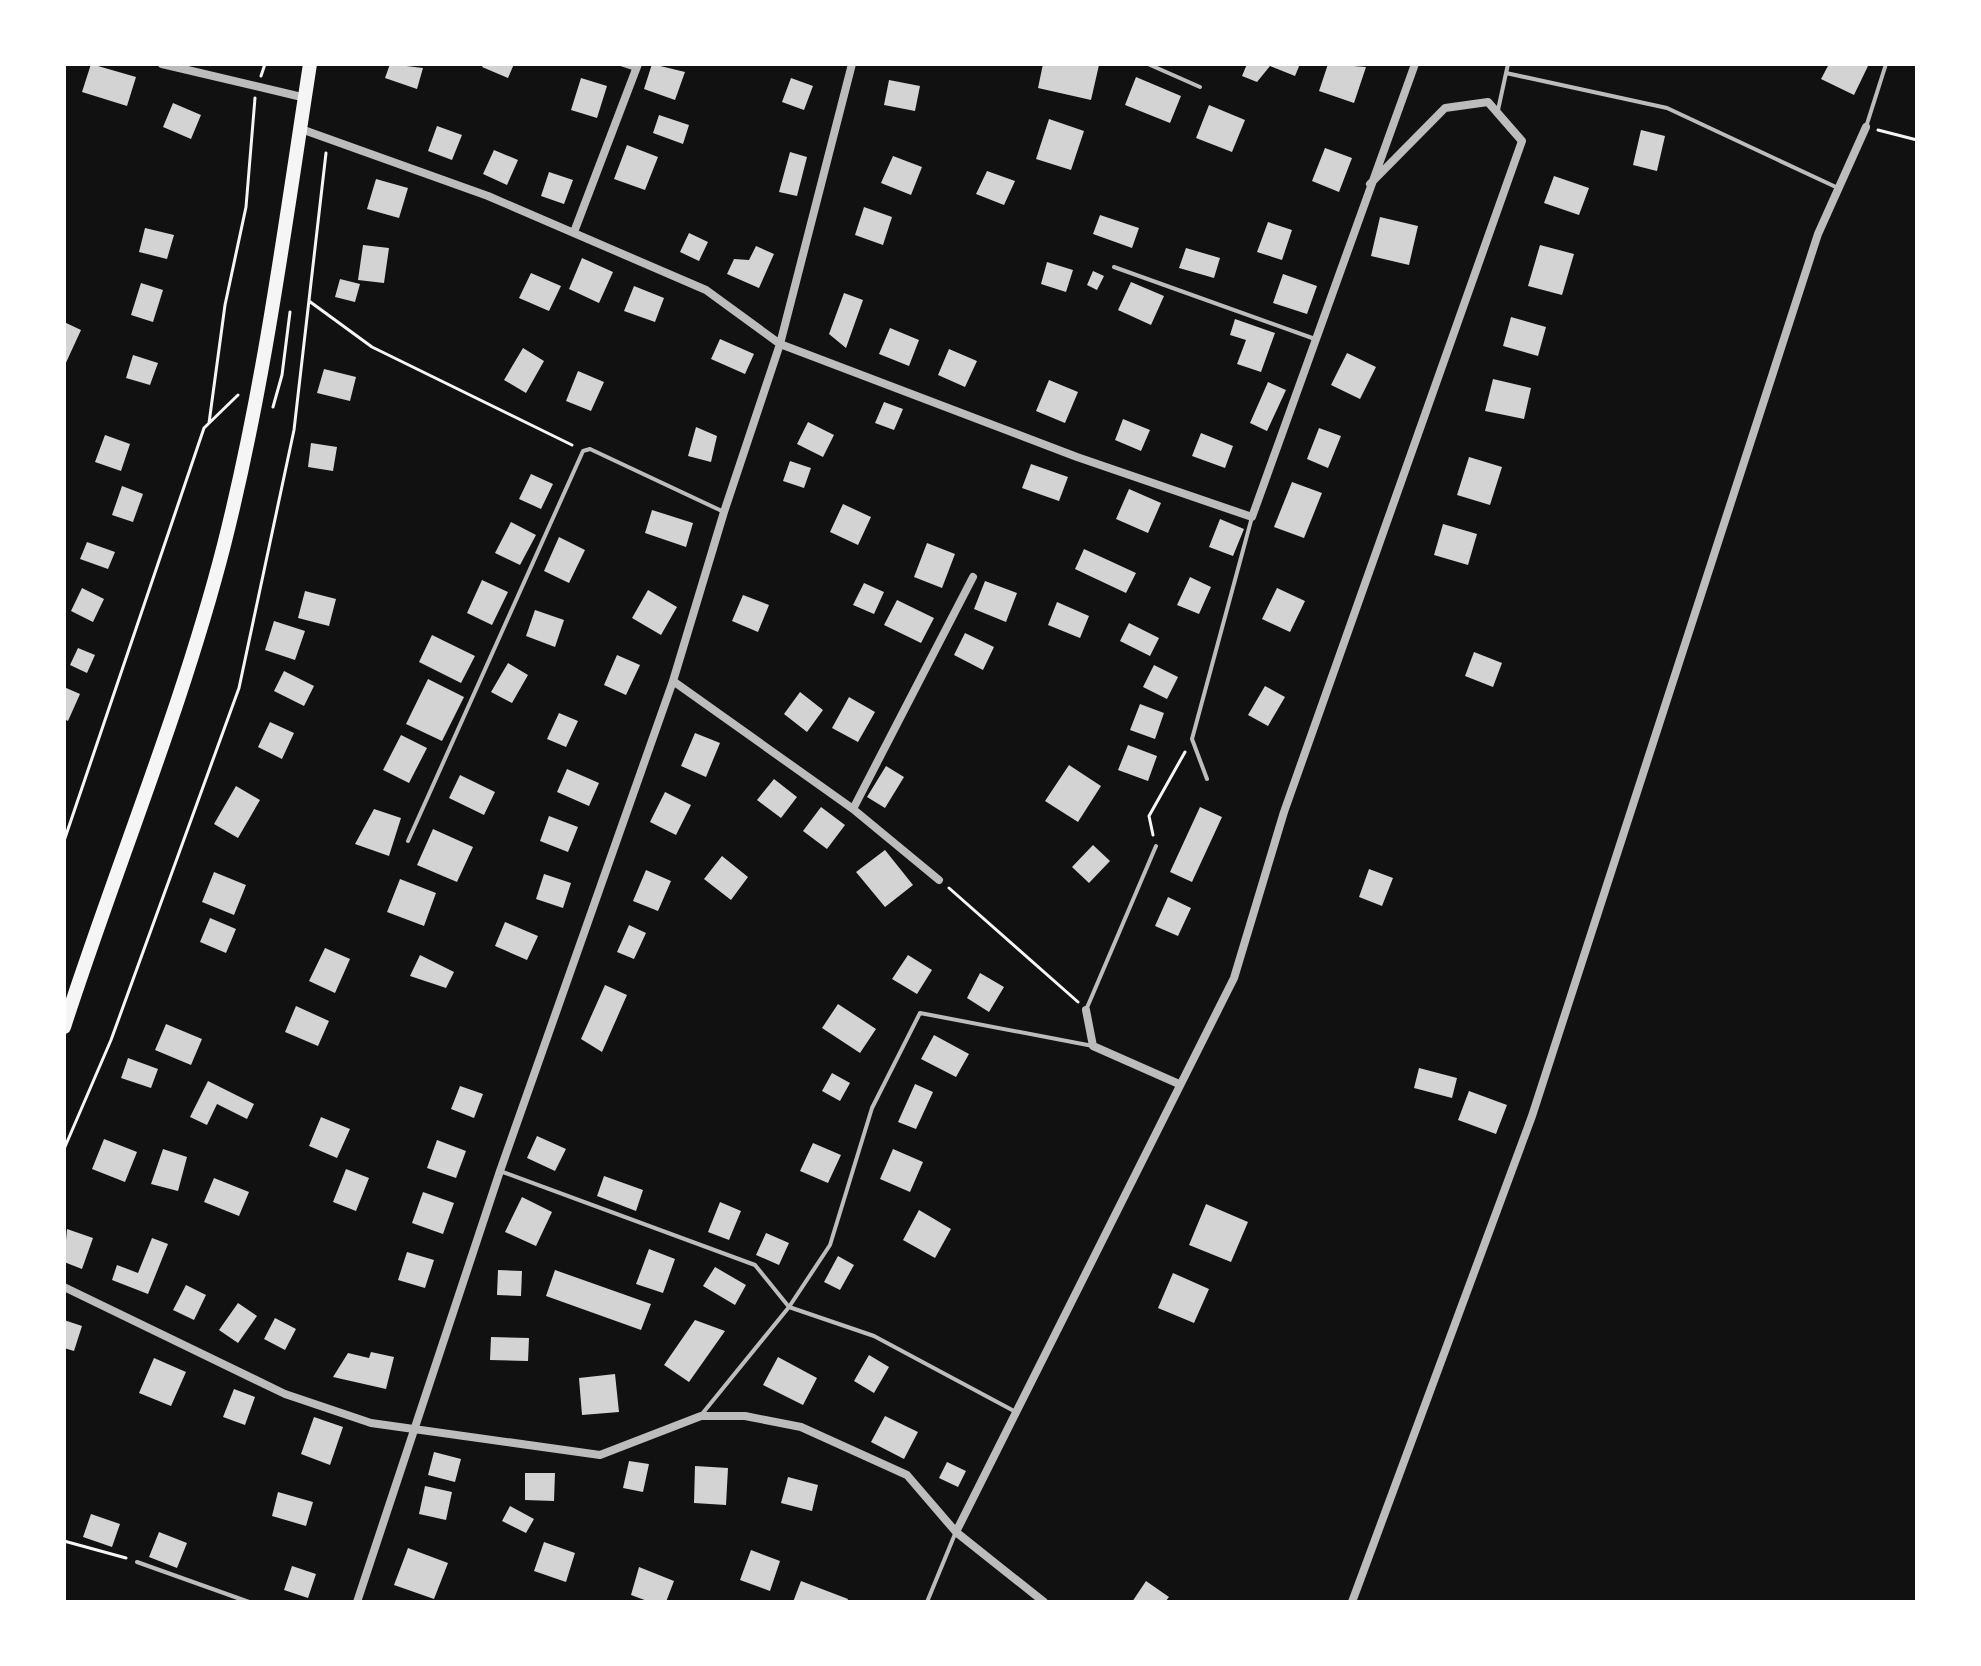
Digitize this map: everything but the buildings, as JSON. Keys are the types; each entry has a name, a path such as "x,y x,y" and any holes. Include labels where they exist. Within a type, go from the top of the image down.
{"main road":[{"path":"64,1027 160,755 224,546 271,318 310,64"}],"street":[{"path":"162,64 306,98"},
{"path":"357,1602 500,1171 673,681 724,512 780,344 852,64"},
{"path":"301,129 488,196 706,290 780,344 1077,457 1252,517 1415,64"},
{"path":"574,232 637,66"},
{"path":"956,1532 1014,1411 1234,978 1284,812 1522,141 1488,102 1445,108 1370,184"},
{"path":"1352,1602 1532,1116 1813,248 1866,127"},
{"path":"853,809 973,577"},
{"path":"673,681 853,809 939,880"},
{"path":"1086,1010 1093,1046 1179,1084"},
{"path":"64,1287 285,1394 371,1423 600,1455 701,1416 745,1416 801,1427 907,1475 956,1532 1044,1602"}],"lane":[{"path":"621,64 637,66"},
{"path":"1148,64 1200,87"},
{"path":"1497,113 1508,64"},
{"path":"1866,127 1886,64"},
{"path":"1506,73 1667,108 1838,188"},
{"path":"1114,267 1315,339"},
{"path":"408,841 583,451 590,449 724,512"},
{"path":"1207,779 1192,739 1252,517"},
{"path":"1086,1010 1156,846"},
{"path":"701,1416 789,1307 830,1245 872,1108 920,1013 1093,1046"},
{"path":"500,1171 755,1265 789,1307 874,1336 1014,1411"},
{"path":"927,1602 956,1532"},
{"path":"137,1562 249,1602"}],"path":[{"path":"209,423 225,305 246,207 256,86"},
{"path":"1866,127 1917,140"},
{"path":"64,1149 111,1040 239,688 294,430 319,192 329,139"},
{"path":"309,301 372,347 583,451"},
{"path":"64,841 204,428 245,388 242,403"},
{"path":"1156,846 1149,816 1192,739"},
{"path":"939,880 1086,1010"},
{"path":"64,1541 137,1562"}]}
